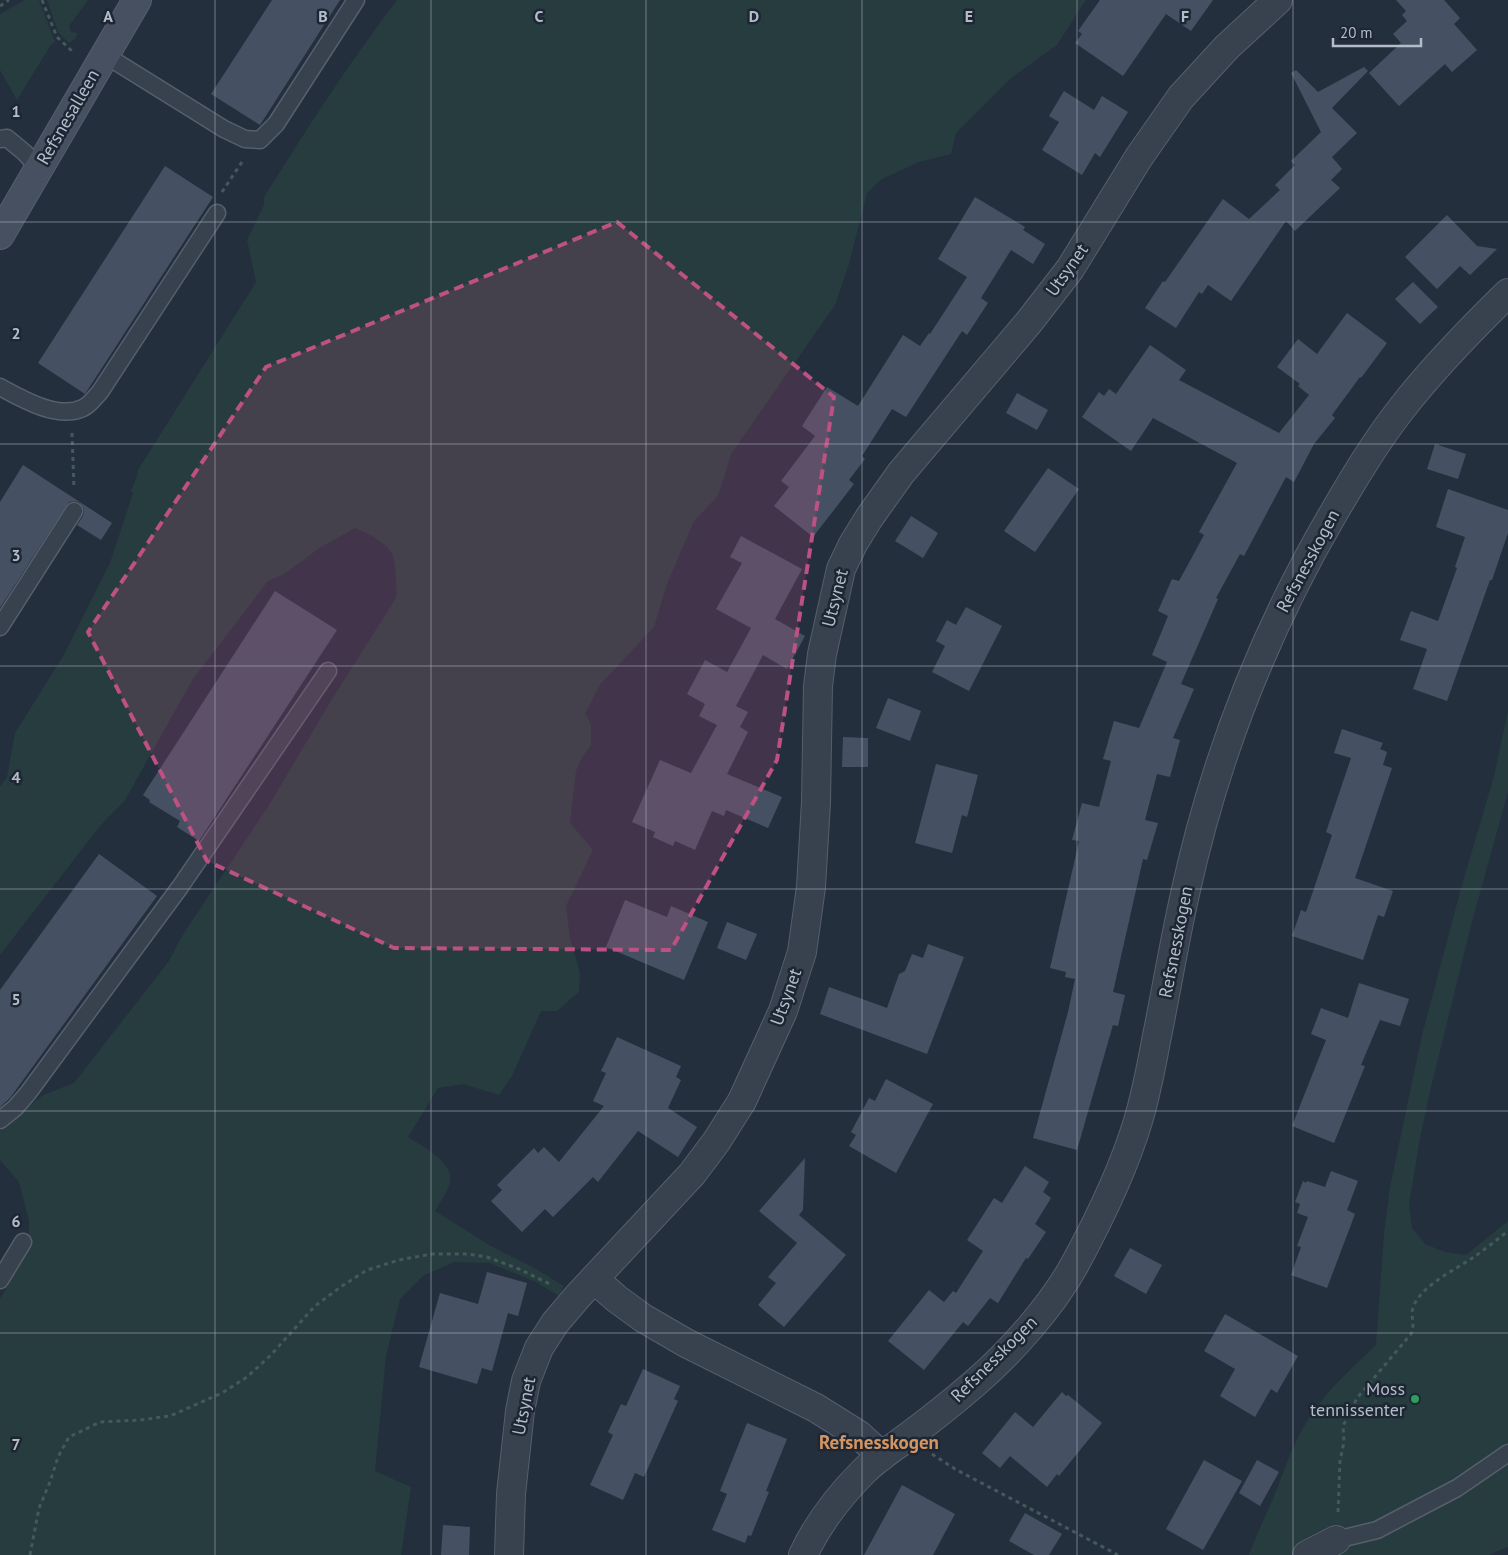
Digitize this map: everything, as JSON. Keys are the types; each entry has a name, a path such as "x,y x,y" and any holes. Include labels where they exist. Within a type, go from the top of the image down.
{"street":[{"name":"Refsnesalleen","path":"0,235 137,0"},
{"name":"Utsynet","path":"509,1555 511,1494 520,1411 526,1381 539,1348 556,1323 586,1287 692,1174 716,1142 742,1101 783,1011 802,952 811,887 816,802 818,686 822,654 841,569 853,544 901,473 1029,322 1070,269 1139,157 1181,97 1221,53 1278,0"},
{"name":"Refsnesskogen","path":"803,1555 819,1524 833,1504 864,1470 975,1382 1016,1342 1059,1290 1073,1268 1120,1175 1139,1119 1185,894 1204,815 1238,712 1268,638 1307,558 1349,487 1394,418 1440,362 1508,293"},
{"path":"586,1287 617,1299 643,1318 686,1343 816,1408 859,1435 882,1456"},
{"path":"1307,1555 1336,1540"}],"lane":[{"path":"105,54 224,129 245,139 260,140 276,124 356,0"},
{"path":"0,139 8,138 39,169"},
{"path":"0,387 49,410 72,412 86,407 100,392 216,213"},
{"path":"0,627 74,510"},
{"path":"0,1120 15,1108 28,1093 174,895 328,671"},
{"path":"0,1280 23,1242"},
{"path":"1336,1540 1377,1530 1457,1488 1508,1453"}],"path":[{"path":"0,6 9,0"},
{"path":"42,0 57,37 71,50"},
{"path":"216,213 217,199 242,161 245,139"},
{"path":"72,412 74,510"},
{"path":"1336,1540 1340,1461 1344,1442 1343,1426 1356,1398 1412,1334 1414,1326 1411,1313 1415,1303 1442,1276 1473,1257 1508,1231"},
{"path":"30,1555 39,1508 58,1456 68,1437 100,1422 170,1416 222,1393 247,1377 270,1356 315,1306 368,1270 399,1260 432,1254 468,1254 487,1257 519,1269 586,1287"},
{"path":"906,1438 955,1469 1118,1555"}],"highlighted area":[{"path":"617,222 834,397 777,760 671,950 394,948 207,861 88,632 266,367"}],"green space":[{"path":"25,0 39,0 55,42 50,46 17,100 0,70 0,14"},
{"path":"47,0 88,0 69,26 71,32 78,33 74,40 69,43 58,32"},
{"path":"397,0 1086,0 1057,45 1011,78 956,133 951,154 919,162 882,179 867,193 849,264 835,305 731,454 717,497 694,521 667,584 654,627 599,686 585,714 591,724 591,745 581,759 576,771 570,823 593,850 566,906 570,938 580,973 579,992 557,1011 541,1011 512,1076 499,1095 463,1084 438,1088 408,1137 436,1155 447,1168 450,1175 448,1189 435,1211 491,1246 564,1286 559,1296 536,1282 490,1263 454,1262 423,1276 400,1299 386,1356 375,1471 411,1487 401,1555 0,1555 0,1299 28,1251 29,1221 19,1182 0,1160 0,1130 43,1095 74,1083 169,961 182,936 269,805 332,699 396,598 393,555 379,541 355,528 321,547 284,574 268,581 193,679 125,800 100,826 0,955 0,787 7,777 15,733 65,653 110,563 133,493 131,491 138,470 256,282 247,240 264,205 264,197 328,97"},
{"name":"Moss tennissenter","path":"1508,711 1508,792 1473,918 1430,1091 1409,1204 1412,1228 1425,1244 1445,1252 1466,1255 1508,1221 1508,1547 1489,1555 1249,1555 1291,1452 1305,1424 1333,1387 1376,1345 1384,1234 1390,1187 1422,1035 1460,892 1494,776"}],"building":[{"path":"272,0 340,0 260,125 211,94"},
{"path":"1100,0 1213,0 1191,31 1166,14 1123,76 1075,43 1082,34 1078,31"},
{"path":"1396,0 1444,0 1460,18 1454,24 1477,50 1452,72 1445,64 1399,106 1369,73 1401,43 1393,34 1407,21 1402,15 1406,11"},
{"path":"1364,67 1368,71 1332,108 1357,133 1332,157 1342,169 1331,180 1340,188 1295,231 1286,221 1231,301 1208,285 1202,294 1199,292 1176,328 1145,308 1223,199 1249,219 1280,190 1275,185 1295,165 1291,161 1321,132 1291,73 1296,70 1318,92"},
{"path":"1064,91 1094,110 1102,96 1128,112 1100,157 1095,153 1082,175 1042,150 1059,122 1049,116"},
{"path":"165,166 213,197 85,394 38,363"},
{"path":"975,197 1025,227 1023,230 1045,244 1033,264 1011,250 981,298 988,303 967,335 962,331 906,417 892,409 862,456 865,459 849,480 854,484 813,537 774,506 789,487 781,481 815,436 802,426 827,387 858,406 903,335 920,346 930,334 967,277 938,259"},
{"path":"1447,215 1477,246 1497,249 1470,275 1460,266 1437,289 1405,257"},
{"path":"1413,282 1438,307 1420,324 1395,299"},
{"path":"1347,313 1387,343 1332,415 1335,418 1314,444 1294,482 1286,477 1244,556 1240,554 1216,598 1218,599 1181,684 1194,689 1173,738 1180,740 1170,777 1157,774 1145,820 1158,823 1147,860 1143,859 1113,992 1125,995 1118,1026 1113,1025 1077,1150 1033,1138 1068,1012 1075,979 1065,977 1066,972 1050,968 1079,841 1072,840 1082,803 1099,807 1111,761 1103,759 1114,721 1139,728 1167,662 1152,655 1168,616 1158,611 1172,579 1179,581 1204,535 1199,532 1237,463 1153,418 1131,451 1082,417 1099,392 1104,396 1109,389 1116,394 1150,345 1186,370 1179,380 1279,433 1309,395 1298,386 1300,384 1277,367 1298,339 1317,354"},
{"path":"1017,393 1048,410 1037,430 1006,413"},
{"path":"1435,444 1466,454 1458,479 1427,469"},
{"path":"23,465 112,523 101,540 77,525 83,516 83,507 79,502 69,502 0,608 0,502"},
{"path":"1048,468 1079,489 1035,552 1004,531"},
{"path":"1448,489 1508,510 1508,533 1447,701 1413,689 1427,649 1400,640 1411,611 1438,621 1457,568 1455,567 1465,537 1436,527"},
{"path":"911,516 938,533 923,558 895,541"},
{"path":"741,536 802,569 775,619 805,636 787,669 763,655 736,706 748,712 740,727 748,732 727,774 782,797 768,828 726,810 724,816 712,811 695,850 675,841 673,846 653,837 655,832 632,822 660,760 691,773 717,725 699,716 705,704 687,694 705,660 727,672 751,628 716,609 742,563 730,557"},
{"path":"275,591 337,630 199,841 177,827 180,821 149,802 150,800 143,795"},
{"path":"966,607 1002,626 969,691 932,672 945,646 936,641 947,620 956,625"},
{"path":"888,698 921,711 910,741 876,728"},
{"path":"1342,729 1383,743 1380,749 1387,752 1383,765 1392,768 1355,878 1393,891 1384,917 1378,915 1363,960 1292,936 1301,910 1306,912 1332,835 1326,832 1351,758 1334,753"},
{"path":"843,737 868,738 868,767 842,767"},
{"path":"936,764 978,775 967,817 962,815 952,853 915,843"},
{"path":"99,854 157,896 10,1098 0,1107 0,990"},
{"path":"625,900 667,917 671,906 708,922 684,980 606,947"},
{"path":"727,922 757,934 746,960 717,948"},
{"path":"928,944 964,957 927,1054 820,1014 829,987 887,1008 899,974 905,971 912,954 923,958"},
{"path":"1359,983 1409,999 1400,1026 1380,1020 1361,1065 1365,1066 1334,1143 1292,1126 1326,1040 1311,1034 1321,1008 1348,1018"},
{"path":"617,1037 681,1066 676,1077 681,1080 668,1108 697,1127 678,1157 638,1131 598,1182 593,1177 553,1217 545,1209 522,1232 491,1201 502,1190 497,1185 534,1148 538,1153 544,1147 559,1162 604,1106 593,1101 606,1073 601,1071"},
{"path":"886,1079 933,1104 896,1173 849,1146 856,1135 851,1132 869,1098 875,1101"},
{"path":"805,1158 803,1210 799,1215 846,1255 784,1327 758,1305 776,1283 768,1277 797,1243 759,1211"},
{"path":"1025,1166 1049,1182 1043,1192 1051,1198 1035,1224 1046,1232 1028,1259 1026,1258 998,1303 990,1298 968,1326 963,1322 924,1370 888,1341 929,1290 944,1302 953,1291 956,1293 983,1251 967,1240 994,1198 1002,1203"},
{"path":"1331,1171 1358,1181 1347,1210 1355,1214 1327,1288 1291,1275 1301,1247 1297,1246 1308,1217 1297,1213 1300,1204 1295,1202 1303,1181 1325,1187"},
{"path":"1130,1248 1162,1265 1146,1294 1114,1276"},
{"path":"487,1272 527,1283 518,1316 508,1313 492,1371 482,1368 477,1384 419,1367 440,1293 478,1304"},
{"path":"1225,1314 1298,1356 1277,1393 1271,1389 1255,1417 1220,1396 1235,1369 1204,1351"},
{"path":"643,1369 680,1386 674,1399 678,1401 644,1477 635,1473 623,1500 590,1485 613,1435 608,1432 621,1404 626,1406"},
{"path":"1062,1392 1102,1423 1059,1476 1057,1474 1047,1487 1010,1456 1000,1468 982,1453 1015,1412 1033,1427"},
{"path":"747,1423 787,1439 766,1491 769,1492 751,1536 748,1535 745,1543 712,1530 727,1494 720,1491"},
{"path":"1204,1460 1242,1481 1203,1550 1166,1529"},
{"path":"1257,1460 1279,1472 1260,1506 1239,1493"},
{"path":"902,1485 955,1514 933,1555 864,1555"},
{"path":"1025,1513 1062,1534 1049,1555 1034,1555 1009,1541"},
{"path":"443,1525 470,1527 469,1555 441,1555"}],"place":[{"name":"Moss tennissenter","path":"1415,1399"}],"district":[{"name":"Refsnesskogen","path":"879,1442"}]}
